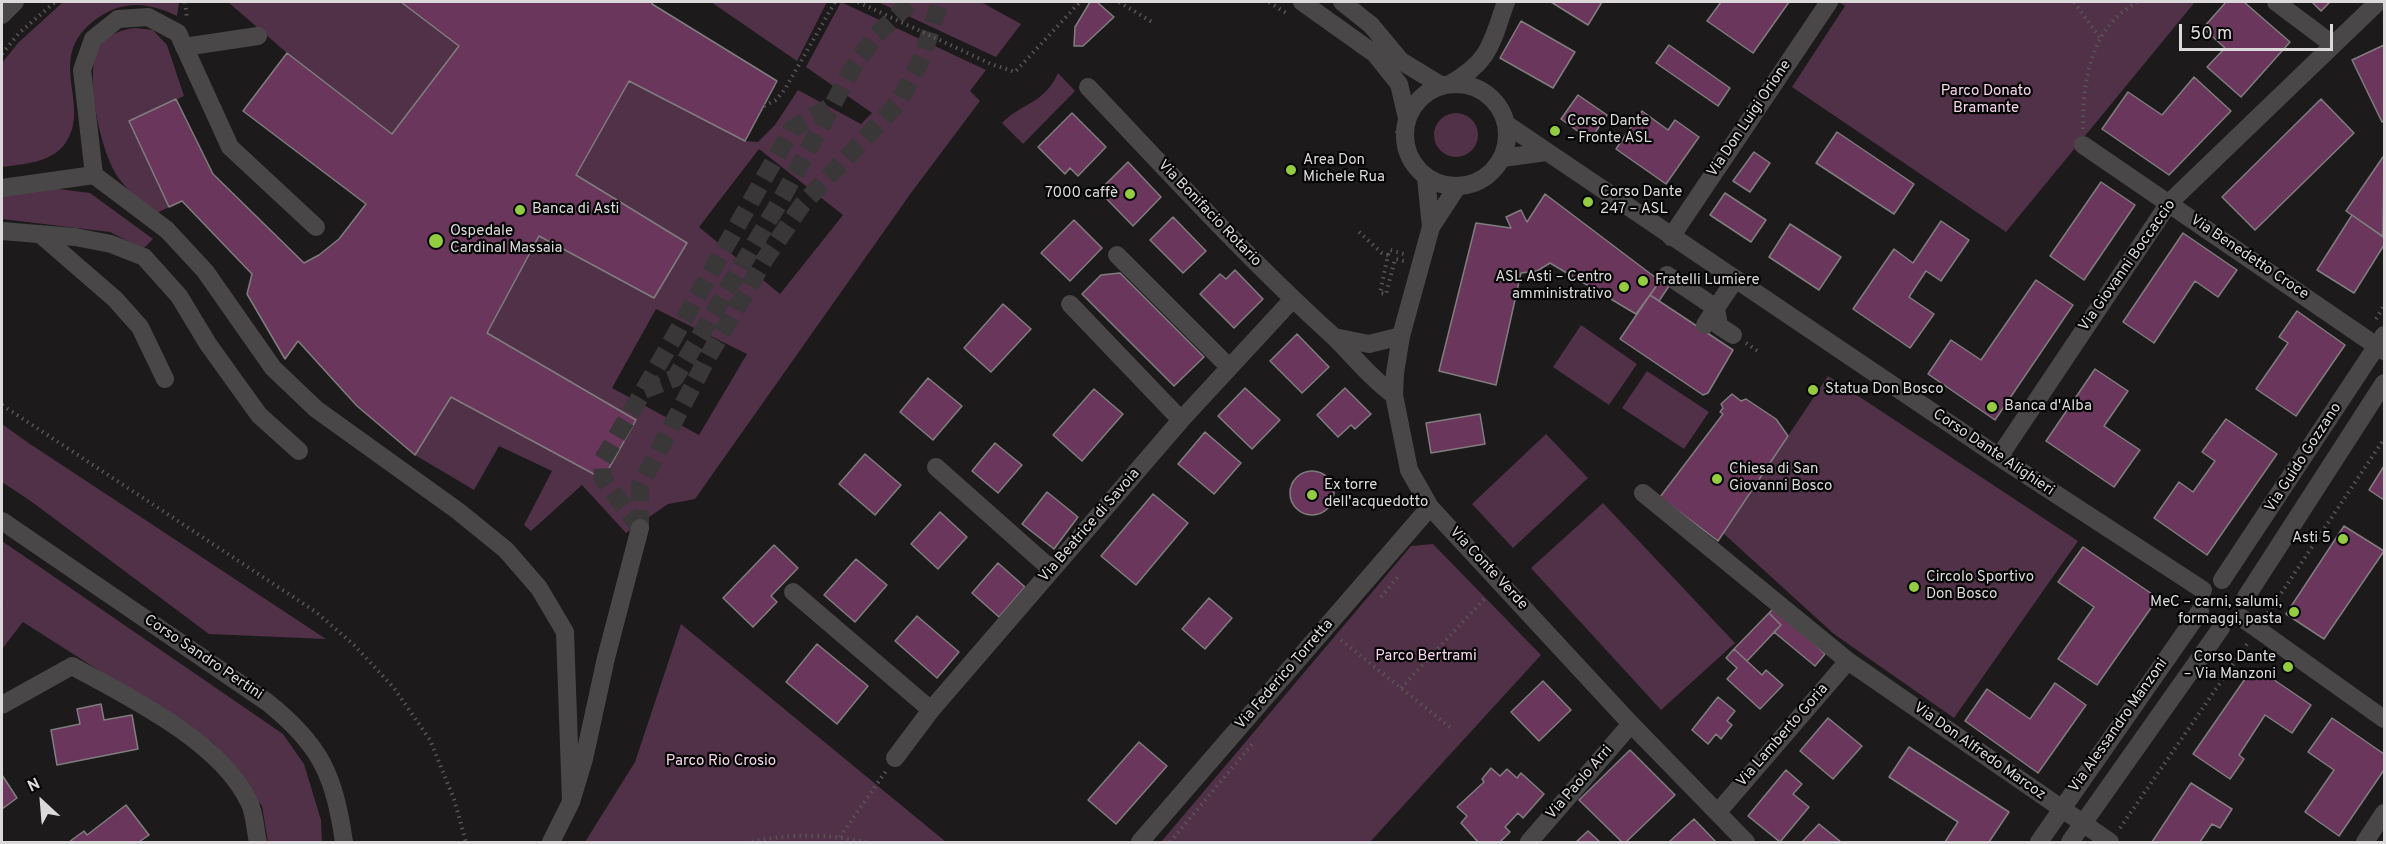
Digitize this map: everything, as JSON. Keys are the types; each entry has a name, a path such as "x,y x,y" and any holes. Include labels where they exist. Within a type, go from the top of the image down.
{"street":[{"path":"2,15 15,2"},
{"path":"1302,2 1376,54 1399,84 1407,118"},
{"path":"1342,2 1371,25 1401,61 1446,85 1463,84 1487,94 1499,107 1508,135 1503,158 1484,179 1457,187 1441,185 1426,178 1414,166 1407,151 1404,134 1407,118 1415,104 1427,93 1446,85 1472,72 1486,57"},
{"path":"1487,94 1486,57 1506,2"},
{"name":"Via Don Luigi Orione","path":"1671,237 1829,2"},
{"path":"2276,2 2332,44"},
{"name":"Via Giovanni Boccaccio","path":"1999,457 2169,203 2378,2"},
{"path":"94,175 82,70 93,39 118,19 148,17 177,33 230,147 316,227"},
{"path":"184,47 258,36"},
{"name":"Via Bonifacio Rotario","path":"1088,87 1292,300 1334,337 1376,382 1394,396"},
{"name":"Corso Dante Alighieri","path":"1506,124 1999,457 2203,590"},
{"name":"Via Benedetto Croce","path":"2083,145 2382,344"},
{"path":"1503,158 1546,152"},
{"path":"2,188 94,175 167,231 205,271 273,368 316,409 474,524 506,550 539,588 565,632 571,802"},
{"name":"Via Conte Verde","path":"1426,178 1431,227"},
{"name":"Via Conte Verde","path":"1457,187 1431,227 1401,336 1394,396 1409,470 1430,507 1631,724 1746,842"},
{"path":"2,231 75,237 111,244 144,257 178,296 208,344 259,415 298,450"},
{"path":"40,234 128,313 140,327 165,379"},
{"path":"1117,255 1229,367"},
{"path":"1667,275 1716,309 1719,326 1733,335"},
{"path":"1705,325 1735,280"},
{"name":"Via Beatrice di Savoia","path":"895,758 931,710 1181,420 1292,300"},
{"path":"1685,303 1716,309"},
{"path":"1070,304 1181,420"},
{"path":"1334,337 1369,344 1401,336"},
{"name":"Via Guido Gozzano","path":"2222,580 2382,344"},
{"name":"Via Guido Gozzano","path":"2246,597 2385,383"},
{"path":"936,467 1052,570"},
{"name":"Via Don Alfredo Marcoz","path":"1643,493 1848,661 2110,843"},
{"name":"Via Federico Torretta","path":"1140,843 1430,507"},
{"name":"Corso Sandro Pertini","path":"2,521 267,702 298,726 317,752 338,801 344,843"},
{"path":"551,843 571,802 584,759 606,658 640,528"},
{"path":"2222,580 2236,585 2246,597 2247,605 2242,618 2229,627 2221,628 2207,623 2200,610 2200,597 2203,590 2222,580"},
{"path":"793,592 931,710"},
{"name":"Via Alessandro Manzoni","path":"2039,843 2200,610"},
{"path":"2242,618 2385,719"},
{"name":"Via Alessandro Manzoni","path":"2070,843 2221,628"},
{"name":"Via Lamberto Goria","path":"1718,812 1848,661"},
{"path":"2,705 72,666 146,706 219,759 250,802 258,843"},
{"name":"Via Paolo Arri","path":"1529,843 1631,724"},
{"path":"2365,843 2385,813"}],"path":[{"path":"2,54 19,33 55,2"},
{"path":"764,106 776,100 786,89 835,2"},
{"path":"858,2 991,64 1015,72 1080,2"},
{"path":"1119,2 1152,22"},
{"path":"2074,2 2100,38"},
{"path":"2083,145 2084,85 2100,38 2115,18 2137,2"},
{"path":"1359,232 1382,253 1388,255"},
{"path":"1401,253 1390,250 1380,293 1386,294 1395,259 1408,262 1409,255"},
{"path":"2,405 316,612 354,645 394,688 430,740 454,799 466,843"},
{"path":"1401,688 1501,582"},
{"path":"1334,648 1342,639 1451,728"},
{"path":"1170,843 1259,736"},
{"path":"840,837 895,758"},
{"path":"752,843 777,837 828,835 866,843"}],"green space":[{"path":"63,2 179,2 177,16 149,6 132,5 104,14 84,29 74,46 70,62 74,113 72,129 64,145 44,159 2,167 2,63 18,43"},
{"path":"228,2 401,2 459,46 392,134 287,53"},
{"path":"711,2 827,2 797,61"},
{"path":"841,2 986,70 970,91 980,101 911,193 695,499 668,504 626,533 582,485 531,531 524,525 552,471 499,446 474,490 415,455 451,397 603,479 636,420 487,333 539,236 654,298 687,244 576,175 629,81 745,141 758,142 775,125 798,90 861,124 872,113 806,67","holes":["759,149 843,215 780,294 699,227","656,309 747,354 699,435 612,388"]},
{"path":"878,2 981,2 1021,24 996,57"},
{"name":"Parco Donato Bramante","path":"1839,2 2195,2 2006,232 1792,87 1845,6"},
{"path":"135,28 153,30 167,45 184,96 129,121 169,207 157,213 137,198 120,180 106,153 96,114 93,75 99,47 115,33"},
{"path":"1058,73 1075,91 1023,144 1002,123 1040,97"},
{"path":"1456,113 1465,114 1472,119 1477,126 1477,144 1472,151 1465,156 1456,157 1447,156 1440,151 1435,144 1434,135 1435,126 1440,119 1447,114"},
{"path":"51,188 90,193 153,239 143,249 110,232 2,219 2,196"},
{"path":"1581,325 1637,364 1609,405 1553,367"},
{"path":"1647,371 1709,412 1684,449 1622,408"},
{"name":"Circolo Sportivo Don Bosco","path":"1828,376 2078,541 1954,718 1834,634 1723,533"},
{"path":"2,424 326,639 209,634 2,482"},
{"path":"1546,434 1588,478 1513,548 1472,504"},
{"path":"1603,503 1735,643 1661,710 1531,568"},
{"path":"2,541 283,734 304,764 321,820 322,842 268,842 262,806 213,743 23,622 2,649 2,605 4,606 2,604"},
{"name":"Parco Bertrami","path":"1433,544 1541,655 1370,842 1161,842 1411,546"},
{"name":"Parco Rio Crosio","path":"681,624 946,842 585,842 635,762"}],"building":[{"name":"Ospedale Cardinal Massaia","path":"401,2 653,2 652,4 777,81 745,141 629,81 576,175 687,243 654,298 539,236 487,333 636,420 603,479 451,397 415,455 357,406 298,341 285,359 247,294 252,274 182,201 169,207 129,121 176,99 213,174 304,263 319,255 339,239 366,204 243,111 287,53 392,134 459,46"},
{"path":"1090,2 1097,2 1114,17 1083,46 1074,46 1075,27"},
{"path":"1551,2 1602,2 1588,25"},
{"path":"1721,2 1789,2 1753,53 1707,21"},
{"path":"2226,2 2244,2 2290,42 2241,97 2207,67 2225,48 2203,28"},
{"path":"2312,2 2330,2 2321,11"},
{"path":"1521,21 1575,52 1553,88 1500,58"},
{"path":"1669,45 1730,88 1718,106 1656,63"},
{"path":"2384,45 2384,121 2382,122 2352,60"},
{"path":"2194,77 2231,111 2169,175 2102,129 2128,92 2162,115"},
{"path":"1578,95 1607,115 1590,140 1561,119"},
{"path":"2321,99 2354,133 2255,230 2222,197"},
{"path":"1642,111 1668,130 1675,120 1699,137 1666,184 1616,149"},
{"path":"1072,113 1106,147 1078,176 1070,168 1065,174 1038,147"},
{"path":"1837,132 1914,184 1894,214 1816,163"},
{"path":"1754,152 1770,163 1750,192 1733,181"},
{"path":"2384,158 2383,237 2346,211"},
{"name":"7000 caffè","path":"1128,162 1161,197 1133,226 1099,191"},
{"path":"2101,182 2135,205 2084,280 2050,256"},
{"path":"1725,193 1766,220 1751,242 1710,215"},
{"name":"ASL Asti – Centro amministrativo","path":"1545,194 1660,281 1636,314 1550,263 1537,271 1521,273 1496,385 1439,371 1476,223 1511,228 1506,217 1521,210 1527,222"},
{"path":"2352,215 2384,237 2384,245 2354,293 2317,270"},
{"path":"1173,217 1206,251 1183,273 1150,240"},
{"path":"1074,220 1102,248 1070,281 1041,253"},
{"path":"1941,221 1969,240 1941,281 1926,271 1909,297 1934,314 1910,348 1853,309 1894,249 1913,263"},
{"path":"1790,224 1841,257 1819,290 1769,257"},
{"path":"2183,233 2237,270 2218,297 2195,281 2154,343 2123,322"},
{"path":"1235,270 1263,299 1234,328 1200,294 1220,274 1226,279"},
{"path":"1120,273 1204,357 1174,386 1082,294 1101,275"},
{"path":"2036,280 2073,305 1995,420 1928,374 1951,340 1981,360"},
{"path":"1660,281 1669,286 1659,301 1650,295"},
{"path":"1650,295 1733,350 1708,393 1703,395 1620,339"},
{"path":"1003,304 1031,329 991,372 964,348"},
{"path":"2297,311 2345,345 2296,416 2256,389 2288,343 2279,337"},
{"path":"1297,334 1329,367 1302,393 1270,361"},
{"path":"2095,369 2128,391 2104,426 2140,450 2114,487 2046,441"},
{"path":"928,378 962,406 933,440 900,412"},
{"path":"1245,388 1280,420 1252,449 1218,416"},
{"path":"1345,388 1371,414 1355,429 1351,425 1338,437 1317,415"},
{"path":"1094,389 1123,414 1082,461 1053,435"},
{"name":"Chiesa di San Giovanni Bosco","path":"1732,394 1741,401 1746,399 1776,419 1788,436 1718,541 1660,497 1723,414 1720,412 1723,408 1721,404"},
{"path":"1480,414 1485,444 1431,453 1426,423"},
{"path":"2226,419 2277,454 2207,555 2154,518 2179,482 2193,492 2215,461 2202,452"},
{"path":"1205,432 1241,463 1214,494 1178,464"},
{"path":"995,443 1022,465 998,493 972,471"},
{"path":"865,454 901,485 875,515 839,484"},
{"path":"2384,466 2384,500 2369,490"},
{"name":"Ex torre dell'acquedotto","path":"1312,471 1327,478 1334,493 1327,508 1312,515 1297,508 1290,493 1297,478"},
{"path":"1047,492 1078,517 1054,549 1022,524"},
{"path":"1153,494 1188,523 1136,585 1101,556"},
{"path":"940,512 967,537 938,569 911,544"},
{"path":"2344,526 2384,551 2324,639 2286,614"},
{"path":"774,545 798,568 771,596 777,602 753,627 723,598"},
{"path":"2083,547 2158,598 2097,685 2058,659 2094,607 2058,582"},
{"path":"856,559 887,585 855,622 824,595"},
{"path":"998,563 1025,587 999,617 972,593"},
{"path":"1209,598 1232,618 1205,649 1182,629"},
{"path":"1775,607 1825,654 1815,666 1774,632 1781,625 1769,613"},
{"path":"1769,613 1781,625 1747,661 1734,649"},
{"path":"917,616 959,652 937,678 895,641"},
{"path":"817,644 868,686 837,724 786,682"},
{"path":"1734,649 1762,675 1766,670 1783,685 1760,709 1727,679 1737,668 1726,658"},
{"path":"2261,671 2311,705 2292,733 2265,715 2239,755 2244,759 2230,779 2193,754 2247,676"},
{"path":"1543,681 1571,710 1539,741 1511,712"},
{"path":"2055,683 2086,705 2038,773 1965,721 1987,689 2030,719"},
{"path":"1718,697 1735,711 1727,721 1732,725 1721,739 1716,734 1708,744 1692,730"},
{"path":"101,704 104,720 132,715 138,749 57,765 51,730 80,724 77,709"},
{"path":"1828,718 1862,746 1833,779 1800,751"},
{"path":"2332,718 2384,754 2384,770 2339,836 2305,812 2334,770 2308,752"},
{"path":"1139,742 1167,766 1116,824 1088,800"},
{"path":"1909,747 2009,812 1989,842 1945,842 1958,822 1889,777"},
{"path":"1630,750 1675,795 1626,842 1622,842 1579,800"},
{"path":"1491,768 1500,776 1507,769 1517,778 1521,773 1544,794 1523,818 1518,813 1505,827 1510,832 1500,842 1478,842 1461,823 1467,816 1457,807 1484,782 1482,779"},
{"path":"1786,770 1802,784 1793,794 1809,807 1780,842 1748,816"},
{"path":"2,775 17,798 2,809"},
{"path":"2191,783 2232,809 2220,828 2212,824 2200,842 2152,842"},
{"path":"126,805 149,835 139,842 69,842 84,831 87,835"},
{"path":"1694,819 1716,842 1669,842"},
{"path":"1819,824 1841,842 1802,842"},
{"path":"1588,831 1600,842 1576,842"}],"tunnel":[{"path":"640,528 603,479 602,461 644,390 675,378 783,196 852,69 874,37 911,2"},
{"path":"640,528 640,486 709,355 765,259 802,205 899,102 922,58 940,2"},
{"path":"644,390 792,129 831,106"}],"place":[{"name":"Corso Dante – Fronte ASL","path":"1555,131"},
{"name":"Area Don Michele Rua","path":"1291,170"},
{"name":"7000 caffè","path":"1130,194"},
{"name":"Corso Dante 247 – ASL","path":"1588,202"},
{"name":"Banca di Asti","path":"520,210"},
{"name":"Ospedale Cardinal Massaia","path":"436,241"},
{"name":"Fratelli Lumiere","path":"1643,281"},
{"name":"ASL Asti – Centro amministrativo","path":"1624,287"},
{"name":"Statua Don Bosco","path":"1813,390"},
{"name":"Banca d'Alba","path":"1992,407"},
{"name":"Chiesa di San Giovanni Bosco","path":"1717,479"},
{"name":"Ex torre dell'acquedotto","path":"1312,495"},
{"name":"Asti 5","path":"2343,539"},
{"name":"Circolo Sportivo Don Bosco","path":"1914,587"},
{"name":"MeC – carni, salumi, formaggi, pasta","path":"2294,612"},
{"name":"Corso Dante – Via Manzoni","path":"2288,667"}]}
